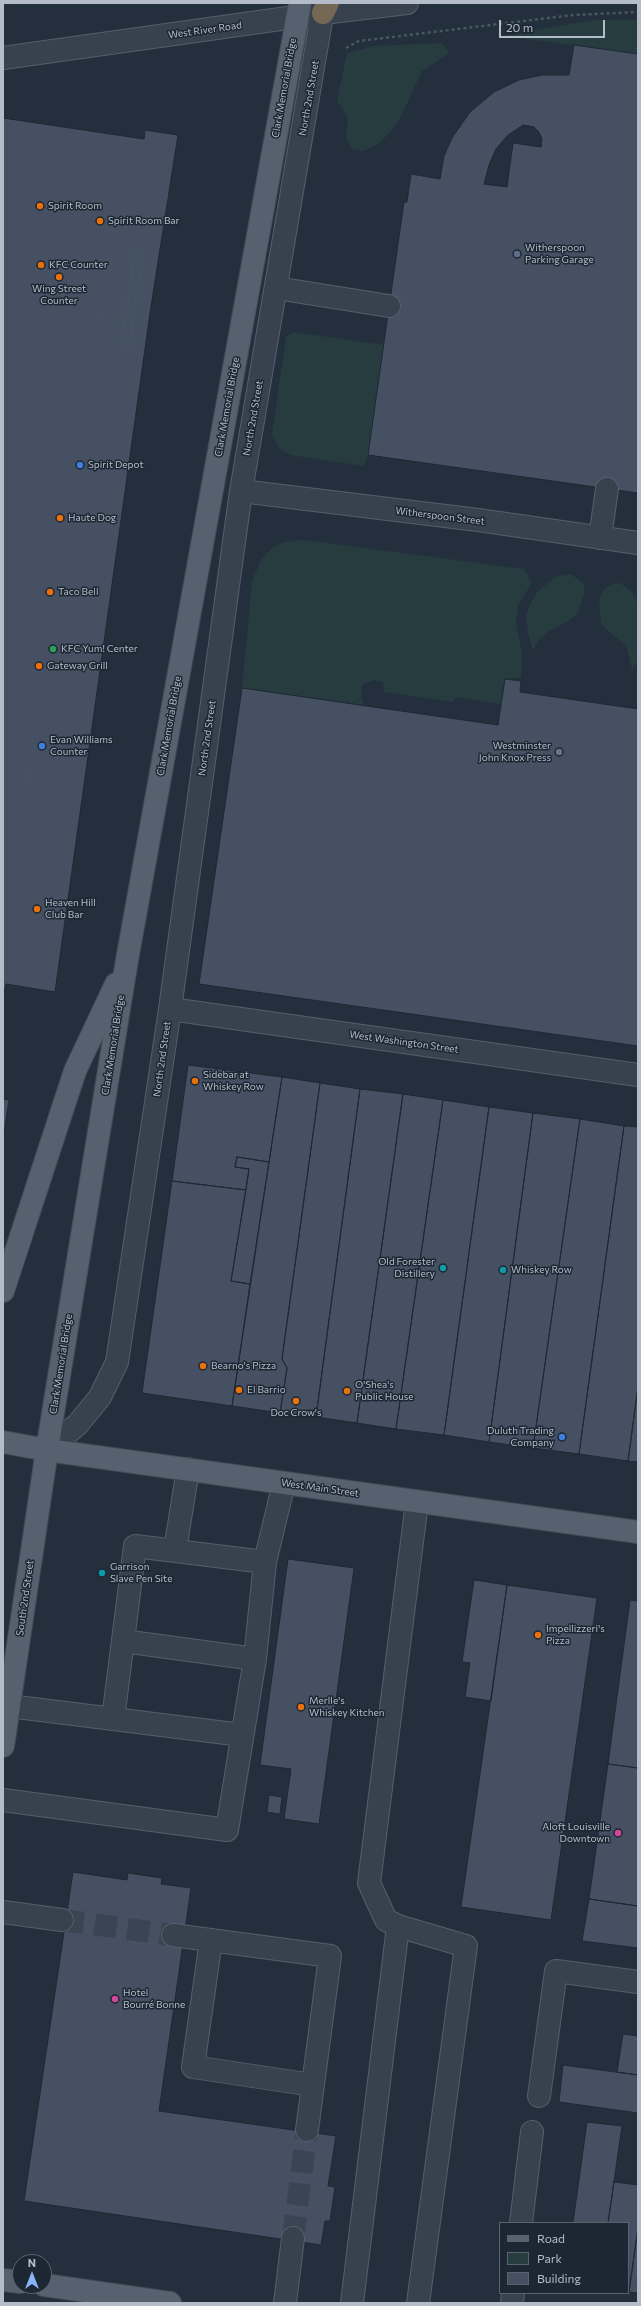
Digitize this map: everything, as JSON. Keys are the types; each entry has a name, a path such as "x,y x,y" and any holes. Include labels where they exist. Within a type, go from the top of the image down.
{"main road":[{"name":"Clark Memorial Bridge","path":"47,1450 127,960 300,3"},
{"path":"3,1291 75,1071 127,960"},
{"name":"West Main Street","path":"3,1442 47,1450 188,1470 638,1532"},
{"name":"South 2nd Street","path":"3,1746 47,1450"},
{"path":"52,2287 170,2303"}],"street":[{"name":"West River Road","path":"3,58 325,6 407,3"},
{"name":"North 2nd Street","path":"47,1450 78,1424 100,1397 117,1362 170,1009 241,492 325,6"},
{"path":"276,288 389,306"},
{"path":"600,538 607,489"},
{"name":"Witherspoon Street","path":"241,492 478,520 638,543"},
{"name":"West Washington Street","path":"170,1009 638,1076"},
{"path":"175,1550 188,1470"},
{"path":"3,1800 228,1830 255,1659 265,1562 284,1483"},
{"path":"417,1502 369,1883 386,1920 398,1926 466,1946 418,2303"},
{"path":"113,1718 135,1546 265,1562"},
{"path":"123,1641 255,1659"},
{"path":"9,1706 242,1735"},
{"path":"3,1912 62,1920"},
{"path":"352,2303 398,1926"},
{"path":"173,1935 330,1956 307,2130"},
{"path":"211,1940 193,2067 313,2085"},
{"path":"539,2096 556,1971 638,1982"},
{"path":"521,2222 532,2132"},
{"path":"285,2303 293,2238"}],"path":[{"path":"341,51 359,41 573,15 638,12"},
{"path":"122,346 134,253"},
{"path":"130,346 142,254"},
{"path":"102,313 107,314"},
{"path":"25,774 34,783"}],"green space":[{"path":"593,20 638,20 638,54 503,36"},
{"path":"442,43 449,53 422,71 398,123 380,143 363,151 352,149 346,138 348,119 337,100 347,53 374,46"},
{"path":"294,332 384,345 368,455 364,466 290,455 279,448 272,435 286,337"},
{"path":"304,540 524,569 532,583 518,605 516,623 522,654 521,678 505,679 501,704 455,697 454,702 384,692 383,683 374,680 362,685 361,696 364,705 242,688 252,581 261,560 271,549 283,542"},
{"path":"571,574 584,584 584,595 579,610 573,618 548,632 538,641 533,651 528,633 526,616 530,604 538,591 557,576"},
{"path":"620,583 632,592 638,603 638,660 632,670 627,647 601,624 599,599 604,589 613,584"}],"building":[{"name":"Witherspoon Parking Garage","path":"574,45 638,54 638,493 368,455 404,202 407,202 411,174 440,179 444,156 452,138 470,112 494,92 519,80 542,75 569,75","holes":["523,125 534,127 539,132 542,139 541,147 513,143 507,187 484,184 489,165 496,149 507,136"]},
{"name":"KFC Yum! Center","path":"3,118 144,139 145,130 178,135 150,313 55,992 6,984 3,996"},
{"path":"505,679 521,681 520,692 638,709 638,1046 199,984 242,688 498,725"},
{"path":"188,1065 282,1077 269,1162 237,1157 235,1167 249,1169 246,1190 172,1181"},
{"path":"282,1077 320,1083 282,1359 287,1368 280,1413 232,1406"},
{"path":"320,1083 360,1089 316,1417 280,1413 287,1368 282,1359"},
{"path":"360,1089 403,1094 357,1423 316,1417"},
{"path":"403,1094 443,1100 396,1429 357,1423"},
{"path":"3,1099 9,1100 3,1140"},
{"name":"Old Forester Distillery","path":"443,1100 489,1107 444,1435 396,1429"},
{"path":"489,1107 533,1113 489,1442 444,1435"},
{"path":"533,1113 580,1119 533,1448 489,1442"},
{"path":"580,1119 624,1126 579,1454 533,1448"},
{"path":"624,1126 638,1127 638,1387 628,1461 579,1454"},
{"path":"237,1157 269,1162 250,1284 231,1281 249,1169 235,1167"},
{"path":"172,1181 246,1190 231,1281 250,1284 232,1406 142,1393"},
{"path":"638,1387 638,1462 628,1461"},
{"name":"Merlle's Whiskey Kitchen","path":"288,1559 354,1568 319,1824 284,1819 291,1769 260,1765"},
{"path":"474,1580 507,1585 491,1701 465,1697 470,1663 462,1662"},
{"path":"507,1585 597,1598 551,1920 461,1907"},
{"path":"630,1600 638,1601 638,1768 608,1764"},
{"name":"Aloft Louisville Downtown","path":"608,1764 638,1768 638,1906 589,1899"},
{"path":"269,1795 282,1797 280,1814 267,1812"},
{"name":"Hotel Bourré Bonne","path":"73,1872 127,1880 128,1873 162,1878 161,1884 191,1888 159,2111 336,2136 328,2186 335,2187 330,2221 325,2221 321,2245 24,2201"},
{"path":"589,1899 638,1906 638,1948 582,1941"},
{"path":"623,2034 638,2036 638,2075 617,2072"},
{"path":"563,2065 638,2075 638,2113 559,2102"},
{"path":"587,2122 622,2126 608,2222 573,2222"},
{"path":"614,2182 638,2185 638,2228 629,2292 629,2222 608,2222"},
{"path":"638,2228 638,2293 629,2292"}],"tunnel":[{"path":"62,1920 173,1935"},
{"path":"293,2238 307,2130"}],"place":[{"name":"Spirit Room","path":"40,206"},
{"name":"Spirit Room Bar","path":"100,221"},
{"name":"Witherspoon Parking Garage","path":"517,254"},
{"name":"KFC Counter","path":"41,265"},
{"name":"Wing Street Counter","path":"59,277"},
{"name":"Spirit Depot","path":"80,465"},
{"name":"Haute Dog","path":"60,518"},
{"name":"Taco Bell","path":"50,592"},
{"name":"KFC Yum! Center","path":"53,649"},
{"name":"Gateway Grill","path":"39,666"},
{"name":"Evan Williams Counter","path":"42,746"},
{"name":"Westminster John Knox Press","path":"559,752"},
{"name":"Heaven Hill Club Bar","path":"37,909"},
{"name":"Sidebar at Whiskey Row","path":"195,1081"},
{"name":"Old Forester Distillery","path":"443,1268"},
{"name":"Whiskey Row","path":"503,1270"},
{"name":"Bearno's Pizza","path":"203,1366"},
{"name":"El Barrio","path":"239,1390"},
{"name":"O'Shea's Public House","path":"347,1391"},
{"name":"Doc Crow's","path":"296,1401"},
{"name":"Duluth Trading Company","path":"562,1437"},
{"name":"Garrison Slave Pen Site","path":"102,1573"},
{"name":"Impellizzeri's Pizza","path":"538,1635"},
{"name":"Merlle's Whiskey Kitchen","path":"301,1707"},
{"name":"Aloft Louisville Downtown","path":"618,1833"},
{"name":"Hotel Bourré Bonne","path":"115,1999"}]}
